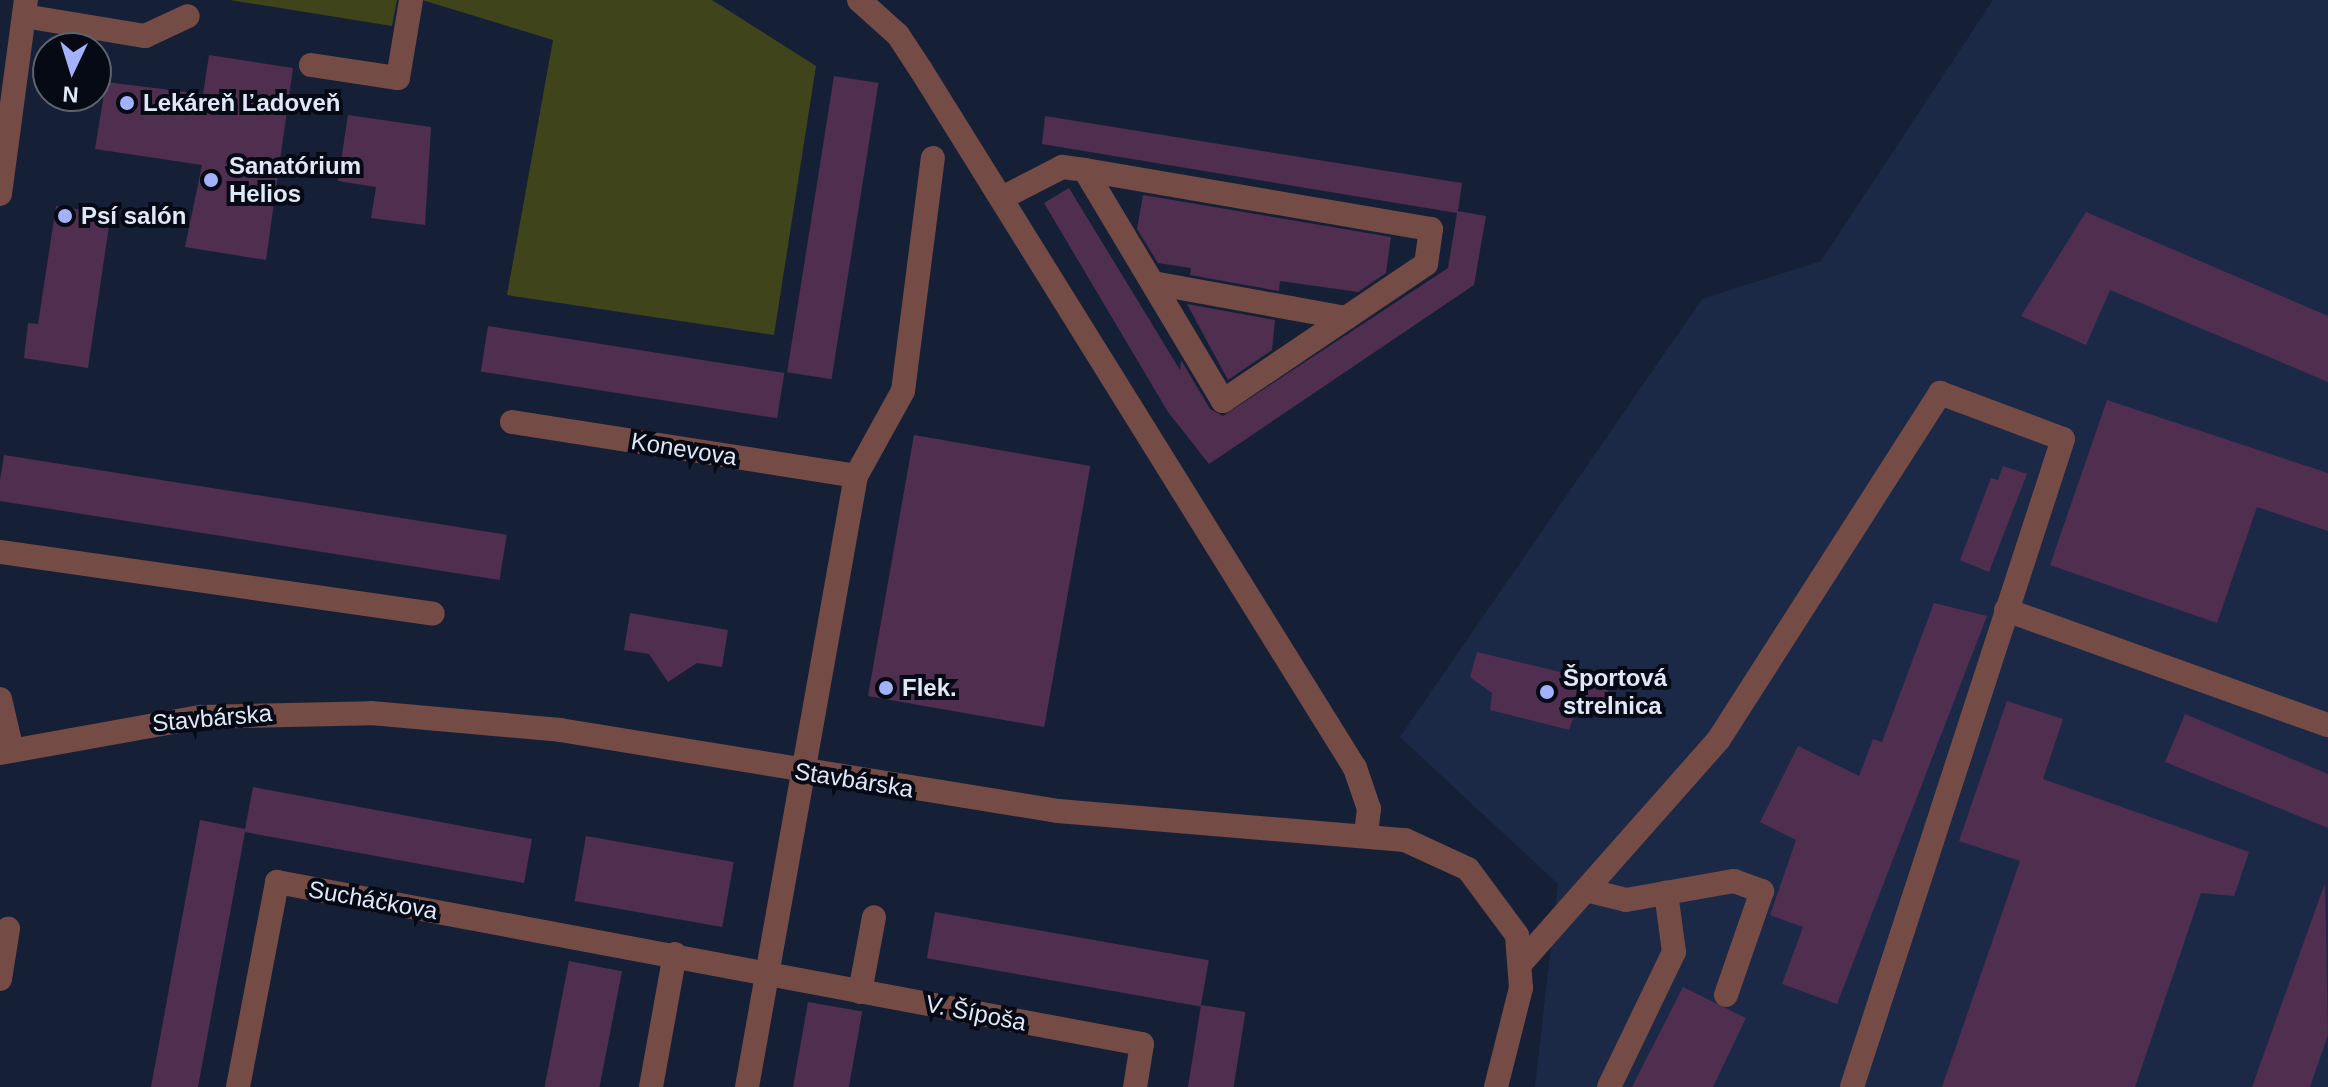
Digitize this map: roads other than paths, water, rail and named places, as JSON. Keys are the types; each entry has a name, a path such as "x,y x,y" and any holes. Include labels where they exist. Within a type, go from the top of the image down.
{"street":[{"path":"311,65 398,78 411,0"},
{"path":"859,0 898,35 1355,768 1369,809 1366,834"},
{"path":"0,194 25,8 145,36 188,16"},
{"path":"747,1087 856,476 903,391 933,158"},
{"path":"1002,198 1062,167 1085,170 1431,229 1426,264 1223,401 1085,170"},
{"path":"1153,283 1346,318"},
{"path":"1521,963 1590,891 1719,739 1940,393 2063,439 1852,1087"},
{"name":"Konevova","path":"512,422 856,476"},
{"path":"0,552 433,614"},
{"path":"2006,610 2328,725"},
{"path":"0,699 6,752"},
{"name":"Stavbárska","path":"6,752 156,722 315,710 560,730 805,773 1058,811 1366,834 1427,845 1468,869 1506,912 1521,963 1496,1087"},
{"path":"1590,891 1626,900 1734,881 1762,891 1726,995"},
{"name":"Sucháčkova","path":"238,1087 277,882 675,954 767,976"},
{"path":"1609,1087 1674,952 1666,893"},
{"path":"860,992 874,917"},
{"path":"0,979 4,943"},
{"path":"651,1087 675,954"},
{"name":"V. Šípoša","path":"767,976 1142,1044 1135,1087"}],"place":[{"name":"Lekáreň Ľadoveň","path":"127,103"},
{"name":"Sanatórium Helios","path":"211,180"},
{"name":"Psí salón","path":"65,216"},
{"name":"Flek.","path":"886,688"},
{"name":"Športová strelnica","path":"1547,692"}]}
